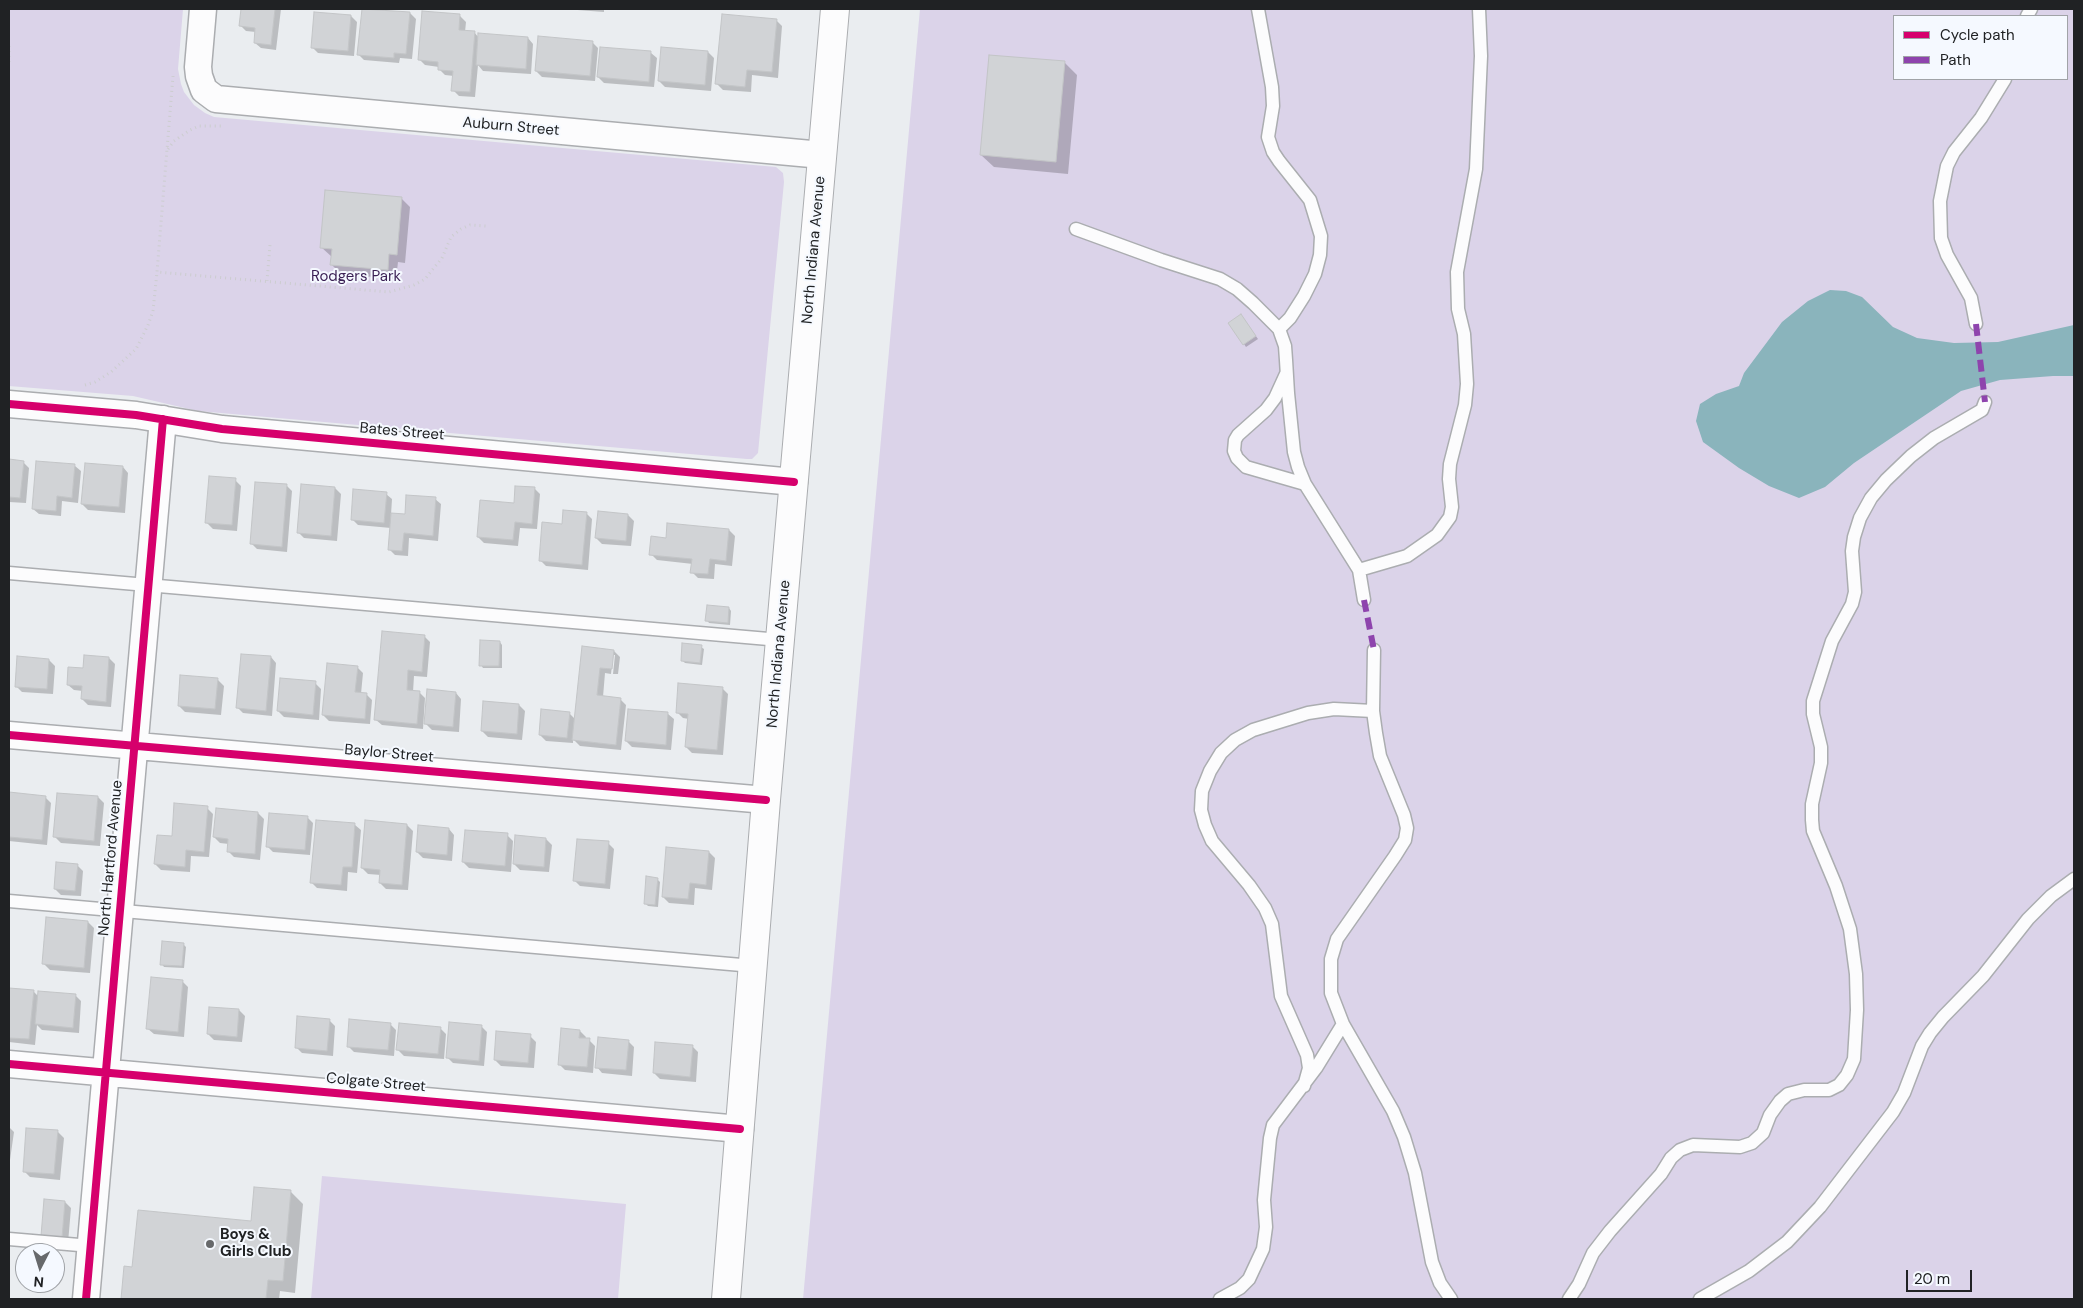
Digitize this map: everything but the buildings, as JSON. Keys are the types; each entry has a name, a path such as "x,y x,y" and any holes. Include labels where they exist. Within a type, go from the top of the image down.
{"main road":[{"name":"North Indiana Avenue","path":"726,1299 766,800 835,9"}],"street":[{"name":"Auburn Street","path":"203,9 198,68 200,84 204,90 216,99 822,155"},
{"name":"Bates Street","path":"9,404 136,415 232,430 794,482"},
{"name":"North Hartford Avenue","path":"86,1299 163,420"},
{"name":"Baylor Street","path":"9,735 766,800"},
{"name":"Colgate Street","path":"9,1064 740,1129"}],"lane":[{"path":"1258,9 1272,87 1273,106 1268,137 1273,152 1279,161 1310,200 1321,236 1320,255 1314,274 1304,296 1290,318 1279,330"},
{"path":"1359,570 1407,556 1437,535 1446,526 1450,518 1452,507 1449,479 1450,464 1465,405 1467,384 1464,334 1458,309 1457,272 1476,169 1481,56 1479,9"},
{"path":"1976,324 1971,298 1947,255 1941,238 1940,201 1946,166 2004,80"},
{"path":"1076,229 1220,279 1237,289 1279,330 1285,346 1294,452 1305,484 1359,570 1364,600"},
{"path":"1287,372 1275,398 1266,410 1238,435 1235,440 1234,451 1240,462 1246,467 1305,484"},
{"path":"1569,1299 1579,1284 1593,1253 1661,1174 1671,1158 1680,1150 1693,1145 1740,1147 1752,1144 1763,1133 1770,1115 1780,1101 1788,1094 1804,1090 1829,1090 1839,1085 1847,1075 1854,1059 1857,1010 1856,974 1850,929 1836,886 1813,831 1812,804 1821,763 1821,747 1812,714 1813,701 1832,641 1852,604 1855,592 1852,551 1854,537 1860,518 1867,505 1886,480 1911,456 1934,438 1982,410 1985,402"},
{"path":"9,573 780,640"},
{"path":"1374,650 1373,711 1380,756 1404,815 1407,828 1404,840 1395,856 1337,939 1331,959 1331,994 1343,1024 1393,1111 1404,1137 1415,1173 1432,1262 1440,1283 1451,1299"},
{"path":"1304,1086 1309,1068 1307,1055 1281,996 1272,924 1265,908 1249,885 1212,841 1201,810 1202,791 1210,771 1221,753 1235,740 1253,730 1308,713 1334,709 1373,711"},
{"path":"1700,1299 1749,1271 1787,1242 1820,1207 1893,1112 1904,1093 1922,1046 1930,1033 1948,1011 1984,976 2028,919 2051,896 2074,879"},
{"path":"9,900 753,966"},
{"path":"1220,1299 1240,1288 1249,1279 1257,1266 1263,1249 1266,1227 1264,1200 1270,1138 1273,1126 1304,1086 1343,1024"},
{"path":"9,1239 90,1246"}],"path":[{"path":"9,46 9,62"},
{"path":"81,386 95,382 111,372 136,348 153,311 174,74"},
{"path":"167,150 174,141 199,126 222,126"},
{"path":"157,272 389,292 414,286 431,274 442,258 451,237 461,229 470,225 486,226"},
{"path":"267,281 270,245"}],"green space":[{"name":"Rodgers Park","path":"9,9 183,9 178,69 181,84 184,92 194,105 214,117 776,167 783,173 784,182 758,453 752,459 747,459 198,411 133,396 9,386"},
{"path":"920,9 2074,9 2074,1299 803,1299"},
{"path":"322,1176 626,1204 618,1299 311,1299"}],"water":[{"path":"1830,290 1846,291 1862,297 1893,327 1917,338 1954,343 1998,342 2074,325 2074,376 2000,380 1961,391 1854,463 1825,487 1799,498 1769,486 1739,468 1703,442 1696,421 1700,404 1716,394 1739,386 1744,373 1782,322 1808,301"}],"marked path":[{"path":"1976,324 1985,402"},
{"path":"1364,600 1374,650"}],"cycle path":[{"path":"9,404 136,415 222,429 794,482"},
{"path":"86,1299 163,419"},
{"path":"9,735 766,800"},
{"path":"9,1064 740,1129"}],"place":[{"name":"Boys & Girls Club","path":"210,1244"}]}
